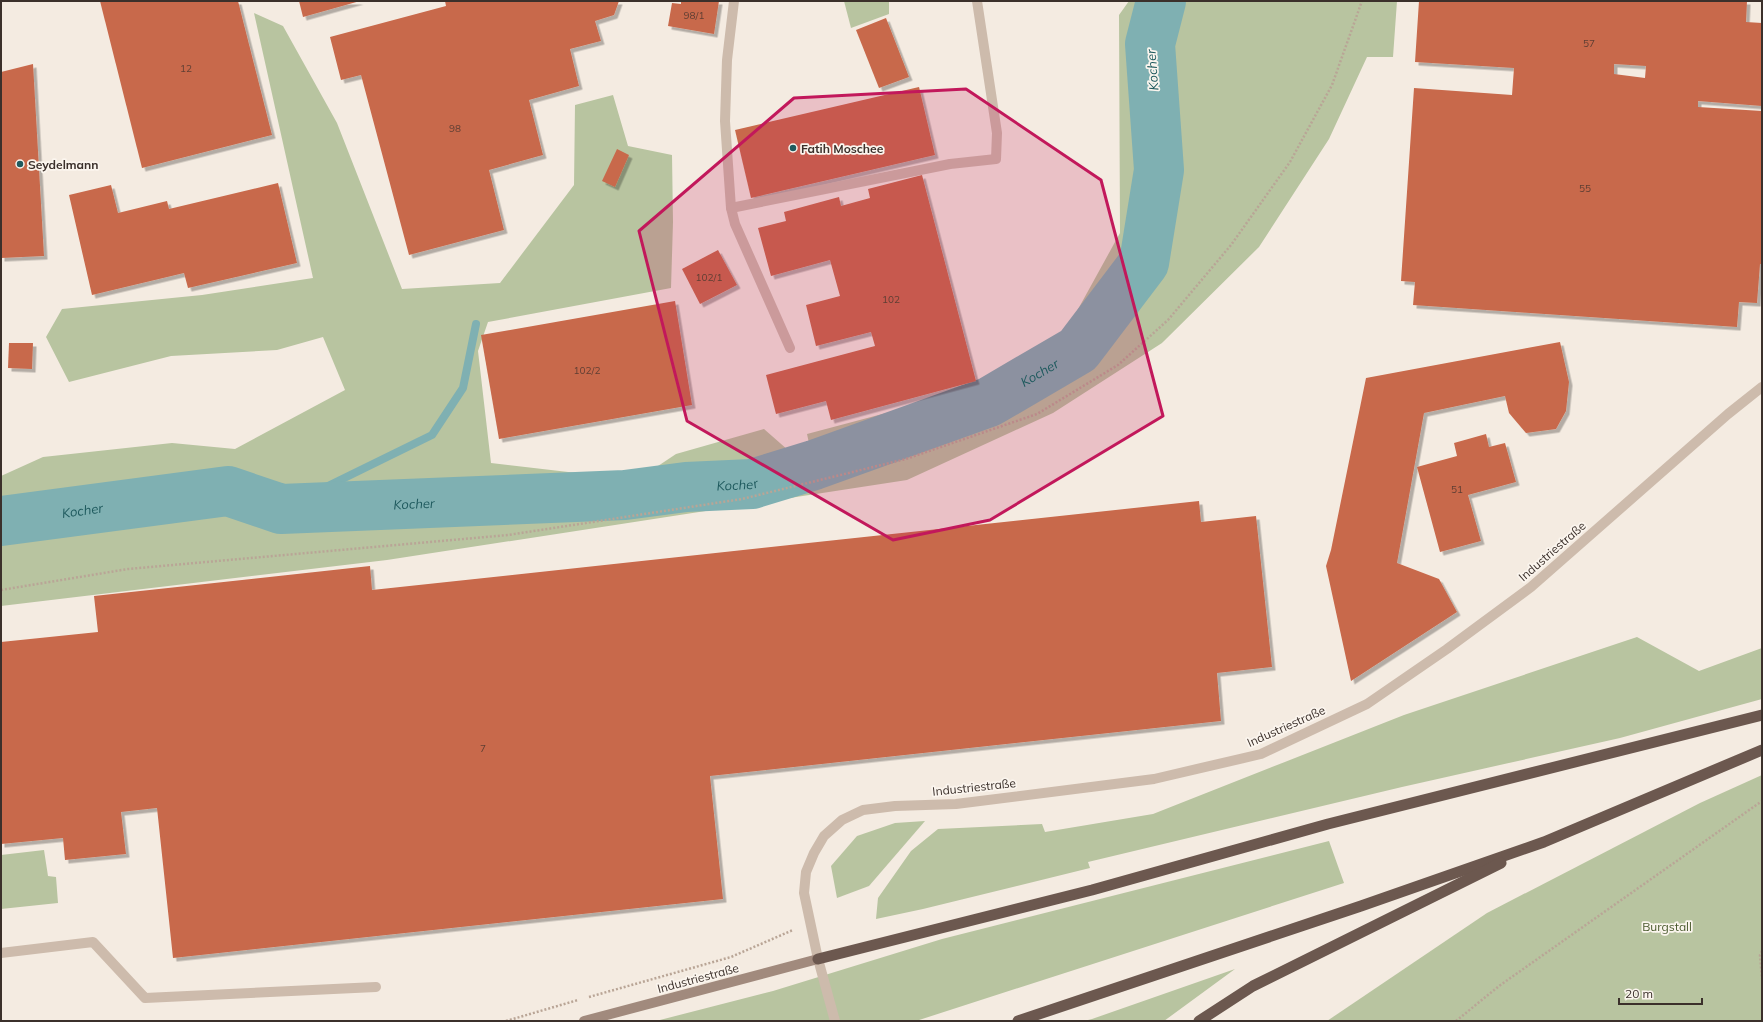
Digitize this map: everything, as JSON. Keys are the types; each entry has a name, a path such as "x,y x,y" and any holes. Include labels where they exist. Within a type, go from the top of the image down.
{"highway":[{"path":"818,959 1092,890 1328,824 1762,715"},
{"path":"1200,1021 1253,986 1544,842 1762,750"},
{"path":"1018,1021 1361,906 1544,842"}],"main road":[{"name":"Industriestraße","path":"584,1021 818,959"}],"street":[{"path":"734,1 727,60 724,121 731,208 735,224 790,348"},
{"path":"731,208 950,164 996,159 997,133 977,1"},
{"name":"Industriestraße","path":"835,1021 818,959 804,893 806,872 814,854 824,836 842,820 863,810 895,806 956,804 1154,779 1261,754 1367,704 1448,649 1531,587 1728,414 1762,387"},
{"path":"1,953 93,942 145,998 376,987"}],"path":[{"path":"1,590 128,569 508,535 742,499 906,459 1037,414 1118,365 1168,320 1231,246 1290,162 1332,85 1362,1"},
{"path":"1456,1021 1499,986 1762,801"},
{"path":"589,998 731,957 810,923"},
{"path":"1762,952 1760,955 1762,979"},
{"path":"506,1021 581,1000"}],"highlighted area":[{"path":"966,89 1101,180 1163,416 990,520 893,540 687,421 639,231 794,98"}],"green space":[{"path":"844,1 889,1 889,14 851,28"},
{"path":"1129,1 1397,1 1393,57 1367,57 1329,139 1259,247 1162,343 1053,413 907,480 387,560 1,606 1,476 43,457 172,443 235,449 345,390 323,337 277,350 171,356 69,382 46,337 62,309 202,295 313,278 254,13 283,26 337,123 402,289 500,283 574,185 575,105 613,95 628,146 672,155 673,222 671,288 488,322 478,351 491,463 637,480 676,454 764,429 813,472 815,471 807,434 1044,371 1120,233 1119,15"},
{"path":"1637,637 1699,671 1762,648 1762,699 1620,738 1402,787 1088,862 1090,868 876,919 878,898 911,851 938,829 1042,824 1045,832 1153,814 1404,715"},
{"name":"Burgstall","path":"1762,775 1762,1021 1327,1021 1487,913 1700,803"},
{"path":"925,821 869,886 837,898 831,866 857,836 895,823"},
{"path":"1329,841 1344,883 916,1021 656,1021 773,991 942,939"},
{"path":"44,850 48,876 56,877 58,903 1,909 1,855"},
{"path":"1235,969 1164,1021 1084,1021 1092,1019"}],"building":[{"path":"100,1 238,1 272,135 142,168"},
{"path":"299,1 360,1 303,17"},
{"path":"445,1 619,1 614,15 595,21 601,41 570,49 579,86 529,100 543,155 489,170 504,230 409,255 361,75 341,80 330,37 446,6"},
{"path":"681,1 719,1 714,34 668,26 672,3 681,4"},
{"path":"1419,1 1747,1 1746,22 1762,23 1762,106 1698,101 1698,107 1762,111 1762,264 1760,264 1757,303 1739,302 1737,327 1413,305 1415,282 1401,281 1414,88 1512,95 1514,68 1415,62","holes":["1614,64 1646,66 1645,78 1614,74"]},
{"path":"886,18 909,77 879,88 856,30"},
{"name":"Seydelmann","path":"33,64 44,256 1,258 1,72"},
{"path":"919,87 935,155 751,198 735,130"},
{"path":"617,149 629,155 615,187 602,181"},
{"path":"922,175 976,381 831,420 826,401 776,414 766,375 875,346 871,332 816,346 806,305 840,296 830,260 771,276 758,228 786,221 784,212 839,197 841,206 870,198 868,189"},
{"path":"278,183 297,263 188,288 184,273 92,295 69,195 111,185 118,213 167,201 169,209"},
{"path":"718,250 737,285 700,304 682,269"},
{"path":"675,301 692,405 499,439 481,335"},
{"path":"1560,342 1569,382 1566,411 1556,429 1526,433 1509,413 1505,396 1424,413 1397,563 1439,579 1457,612 1351,681 1326,566 1331,550 1366,378"},
{"path":"9,343 33,343 32,369 8,368"},
{"path":"1486,434 1489,447 1505,443 1516,482 1468,495 1481,541 1440,552 1417,467 1457,456 1454,443"},
{"path":"1199,501 1201,522 1256,516 1272,667 1217,673 1221,721 710,776 723,899 173,958 157,808 121,812 126,854 65,860 63,838 1,844 1,642 98,632 94,596 370,566 372,590"}],"waterway":[{"name":"Kocher","path":"1,521 228,491 281,509 625,495 686,487 752,484 814,465 989,402 1078,350 1144,263 1159,170 1150,44 1161,1"},
{"path":"281,509 432,435 463,388 476,324"}],"place":[{"name":"Fatih Moschee","path":"793,148"},
{"name":"Seydelmann","path":"20,164"}]}
